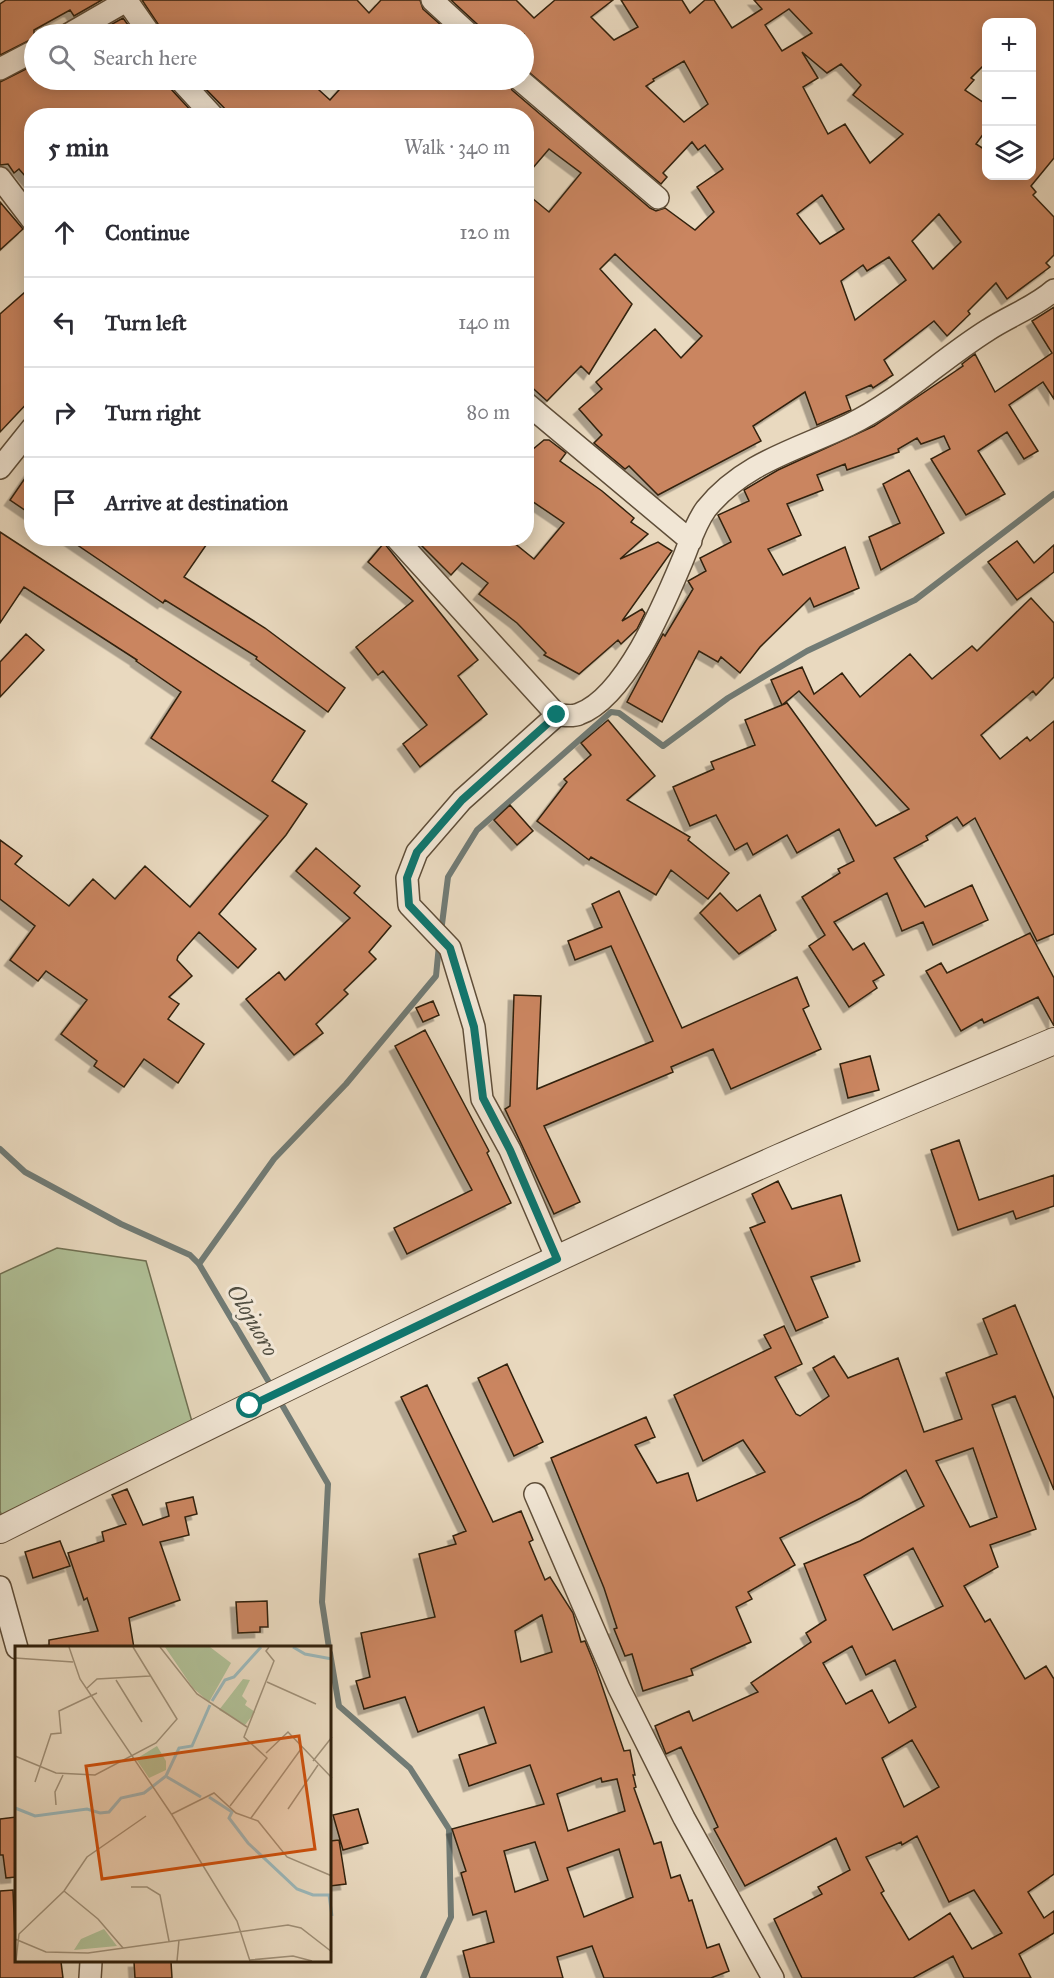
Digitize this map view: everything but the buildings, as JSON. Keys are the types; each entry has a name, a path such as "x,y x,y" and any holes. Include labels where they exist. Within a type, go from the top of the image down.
{"street":[{"path":"86,24 127,0 143,24"},
{"path":"432,0 458,24"},
{"path":"0,69 24,56"},
{"path":"189,90 206,108"},
{"path":"532,90 658,198"},
{"path":"0,178 24,210"},
{"path":"557,1259 510,1150 483,1098 474,1027 450,948 435,929 409,905 407,878 417,852 462,800 557,715 578,715 598,702 625,673 656,624 696,526 706,510 756,465 851,424 915,385 986,330 1054,290"},
{"path":"534,409 691,541"},
{"path":"0,468 24,438"},
{"path":"403,546 557,715"},
{"path":"0,1530 279,1390 557,1259 781,1156 1054,1041"},
{"path":"535,1494 619,1688 684,1818 773,1978"},
{"path":"0,1587 16,1646"},
{"path":"90,1978 91,1963"}],"green space":[{"path":"57,1248 146,1261 193,1425 3,1519 0,1511 0,1274"}],"waterway":[{"path":"441,932 448,877 477,830 611,712 619,713 663,746 728,698 807,651 915,600 1054,494"},
{"path":"199,1264 274,1159 346,1084 436,976 439,945"},
{"name":"Olojuoro","path":"0,1149 25,1172 121,1224 190,1255 199,1264 273,1389"},
{"name":"Olojuoro","path":"278,1398 328,1484 322,1602 329,1646"},
{"name":"Olojuoro","path":"332,1665 339,1706 410,1768 449,1829 451,1917 423,1978"}],"route":[{"path":"250,1406 279,1390 557,1259 510,1150 483,1098 474,1027 450,948 435,929 409,905 407,878 417,852 462,800 557,715"}]}
